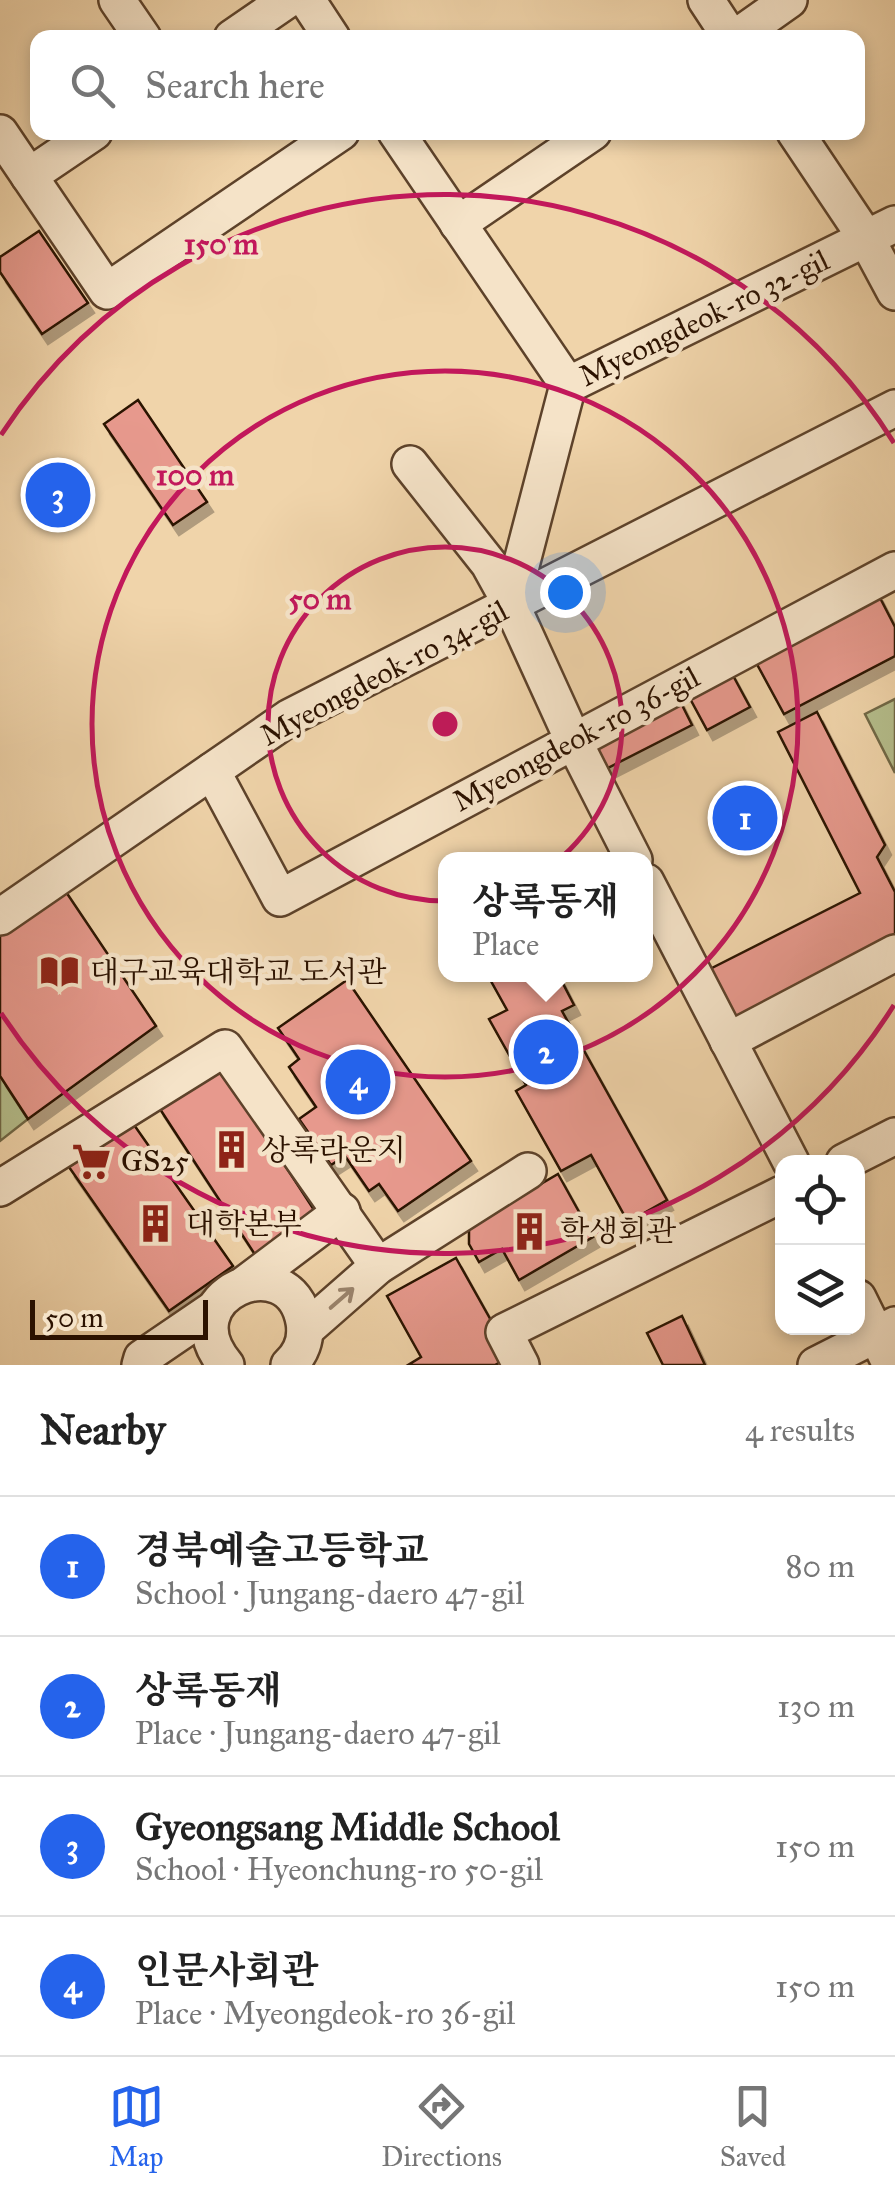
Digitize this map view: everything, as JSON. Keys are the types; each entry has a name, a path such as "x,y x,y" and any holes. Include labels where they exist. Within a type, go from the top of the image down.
{"street":[{"path":"117,0 137,30"},
{"path":"244,30 287,0"},
{"path":"306,0 327,30"},
{"path":"706,0 727,30"},
{"path":"745,30 790,0"},
{"path":"0,133 107,291 329,140"},
{"path":"29,176 82,140"},
{"path":"401,140 568,385 512,604"},
{"path":"458,224 581,140"},
{"path":"802,140 880,232 895,292"},
{"name":"Myeongdeok-ro 32-gil","path":"568,385 880,232"},
{"name":"Myeongdeok-ro 34-gil","path":"0,917 290,717 895,408"},
{"path":"410,464 489,564 512,604 573,740 630,852"},
{"name":"Myeongdeok-ro 36-gil","path":"212,770 280,898 895,570"},
{"path":"653,896 787,1155"},
{"path":"728,1041 895,953"},
{"path":"0,1188 225,1048 378,1266"},
{"path":"858,1155 895,1136"},
{"path":"305,1330 378,1266 528,1172"},
{"path":"522,1365 504,1332 775,1197"},
{"path":"140,1365 142,1358 214,1309 232,1289 342,1212"},
{"path":"244,1284 274,1285 297,1302 305,1330 303,1345 289,1365"},
{"path":"816,1365 887,1341 865,1308"},
{"path":"214,1309 211,1340 226,1365"}],"green space":[{"path":"895,699 895,773 865,714"},
{"path":"0,1076 28,1119 0,1141"}],"building":[{"path":"39,231 88,303 42,334 0,272 0,257"},
{"path":"138,400 207,502 173,525 104,424"},
{"path":"877,592 895,627 895,656 784,714 753,657"},
{"path":"730,670 750,707 707,730 687,693"},
{"path":"677,695 692,725 598,773 583,743"},
{"path":"817,712 885,845 877,857 895,892 895,937 735,1019 710,969 860,893 778,732"},
{"name":"대구교육대학교 도서관","path":"56,877 156,1026 28,1119 0,1076 0,917"},
{"path":"347,980 471,1161 398,1211 379,1184 369,1191 345,1156 331,1165 299,1119 316,1107 289,1067 299,1059 278,1028"},
{"path":"491,982 562,982 574,1005 562,1011 667,1200 628,1222 591,1155 561,1171 516,1091 526,1085 489,1019 507,1010"},
{"name":"상록라운지","path":"220,1066 318,1216 256,1256 158,1106"},
{"name":"대학본부","path":"132,1122 233,1266 169,1311 69,1167"},
{"name":"학생회관","path":"558,1174 593,1237 519,1280 502,1249 479,1262 469,1244 469,1226"},
{"path":"456,1258 511,1356 495,1365 408,1365 421,1357 387,1296"},
{"path":"682,1316 705,1365 663,1365 647,1333"}],"place":[{"name":"Gyeongsang Middle School","path":"58,495"},
{"name":"경북예술고등학교","path":"745,818"},
{"name":"대구교육대학교 도서관","path":"60,972"},
{"name":"상록동재","path":"546,1052"},
{"name":"인문사회관","path":"358,1082"},
{"name":"상록라운지","path":"231,1150"},
{"name":"GS25","path":"91,1161"},
{"name":"대학본부","path":"156,1224"},
{"name":"학생회관","path":"530,1231"}]}
